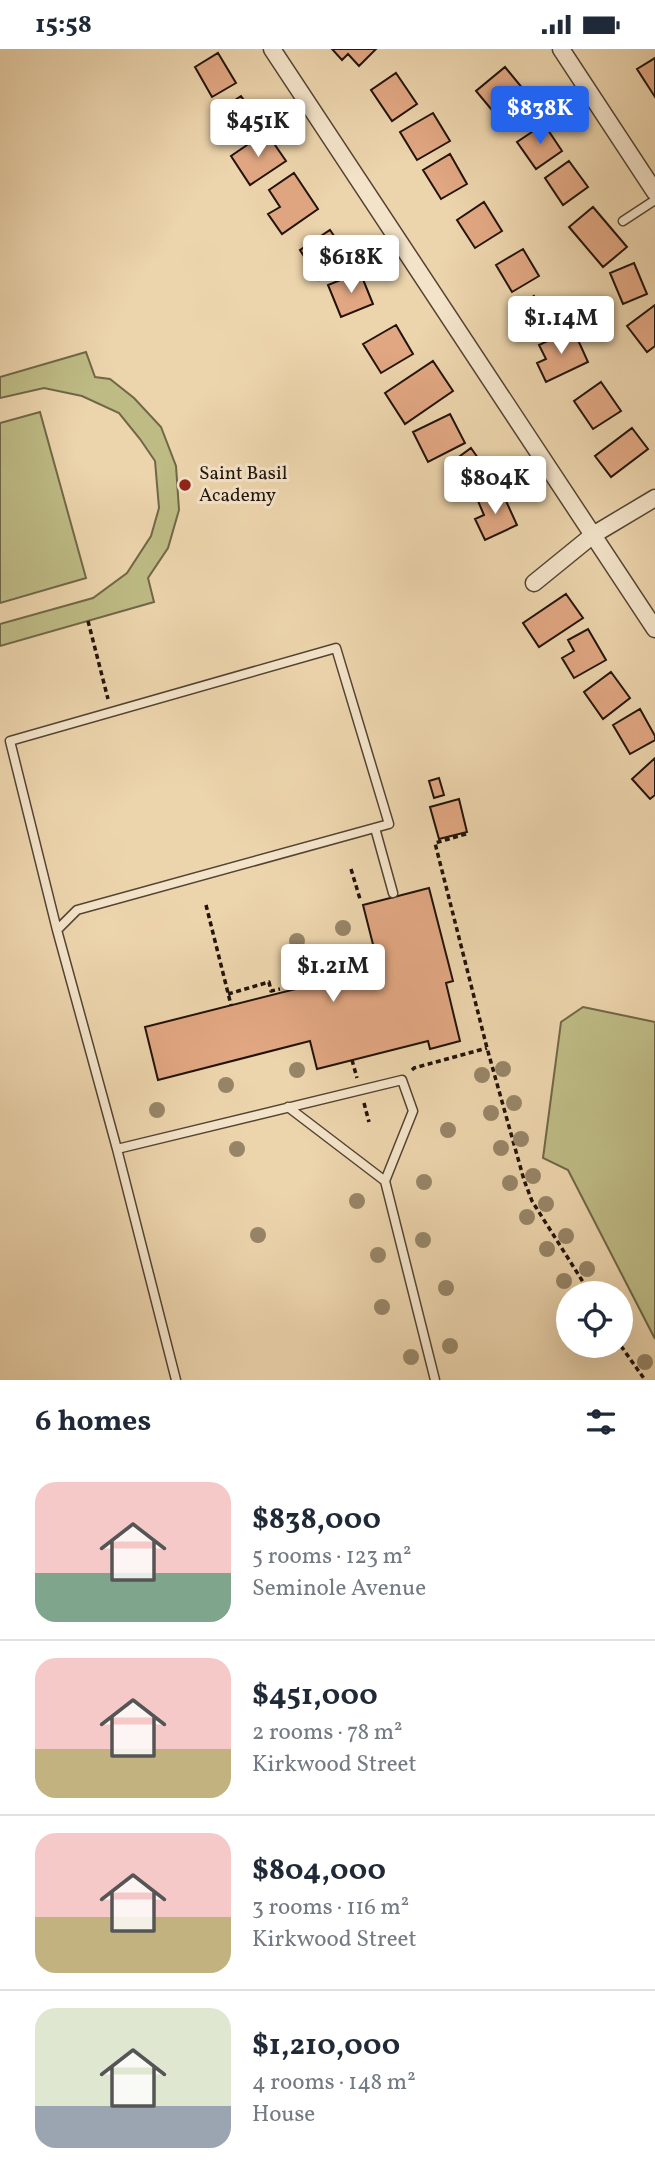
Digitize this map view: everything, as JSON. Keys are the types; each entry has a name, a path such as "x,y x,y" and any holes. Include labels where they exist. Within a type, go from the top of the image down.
{"street":[{"path":"272,49 655,629"},
{"path":"561,49 655,192"},
{"path":"534,583 593,535 655,498"}],"lane":[{"path":"623,221 655,200"},
{"path":"57,930 77,910 389,824 336,648 10,741 57,930 176,1380"},
{"path":"375,828 393,893"},
{"path":"117,1149 402,1080 413,1111 385,1181 435,1380"},
{"path":"288,1107 385,1181"}],"path":[{"path":"88,621 111,712"},
{"path":"466,834 435,843 487,1048 532,1201 582,1281"},
{"path":"351,869 360,899"},
{"path":"206,905 231,1005"},
{"path":"229,994 269,982 271,991 280,989"},
{"path":"402,1080 414,1067 487,1048"},
{"path":"352,1060 357,1079"},
{"path":"362,1098 369,1122"},
{"path":"629,1358 645,1380"}],"shaded area":[{"path":"86,352 95,377 110,379 134,398 161,427 176,466 179,510 168,548 148,578 154,602 0,646 0,624 93,598 127,573 151,536 159,508 155,461 119,413 82,396 44,388 0,398 0,377"},
{"path":"40,412 86,578 0,603 0,423"},
{"path":"583,1007 655,1022 655,1339 633,1296 633,1281 625,1281 568,1170 543,1158 561,1022"}],"building":[{"path":"332,49 376,49 359,66 348,54 342,60"},
{"path":"218,53 236,83 212,97 195,67"},
{"path":"655,58 655,97 637,69"},
{"path":"505,67 533,101 512,118 508,114 501,121 476,91"},
{"path":"396,73 417,104 392,121 371,90"},
{"path":"241,96 259,122 239,136 221,109"},
{"path":"433,113 450,141 417,160 400,132"},
{"path":"544,124 562,151 536,169 517,142"},
{"path":"266,132 286,161 250,185 231,156"},
{"path":"450,154 467,184 441,199 423,170"},
{"path":"569,161 588,187 563,205 545,178"},
{"path":"294,173 318,209 282,234 268,214 280,207 269,190"},
{"path":"484,202 502,231 475,248 457,220"},
{"path":"593,207 627,247 603,267 569,227"},
{"path":"330,230 350,259 319,280 300,250"},
{"path":"523,249 539,276 512,292 496,265"},
{"path":"634,263 647,294 623,304 610,273"},
{"path":"360,272 373,304 341,317 328,285"},
{"path":"534,296 553,326 534,339 514,309"},
{"path":"655,305 655,346 647,352 627,326"},
{"path":"396,325 413,354 381,373 363,344"},
{"path":"573,329 588,362 546,382 537,363 546,359 539,345"},
{"path":"433,361 453,391 405,424 385,393"},
{"path":"601,382 621,411 593,429 574,401"},
{"path":"450,414 465,443 428,462 413,432"},
{"path":"632,428 648,449 611,477 595,456"},
{"path":"471,448 492,478 473,491 452,462"},
{"path":"501,490 517,525 485,540 475,519 484,515 478,501"},
{"path":"566,594 583,618 539,647 523,623"},
{"path":"588,629 606,660 574,678 562,658 574,651 568,640"},
{"path":"611,672 630,698 603,719 584,692"},
{"path":"640,709 655,740 630,754 613,725"},
{"path":"655,758 655,795 650,799 632,779"},
{"path":"439,778 444,795 434,798 429,781"},
{"path":"459,799 467,832 439,839 430,807"},
{"path":"429,888 453,981 446,983 460,1041 430,1049 428,1041 317,1069 310,1041 158,1080 145,1027 379,968 363,905"}],"place":[{"name":"Saint Basil Academy","path":"185,485"}]}
